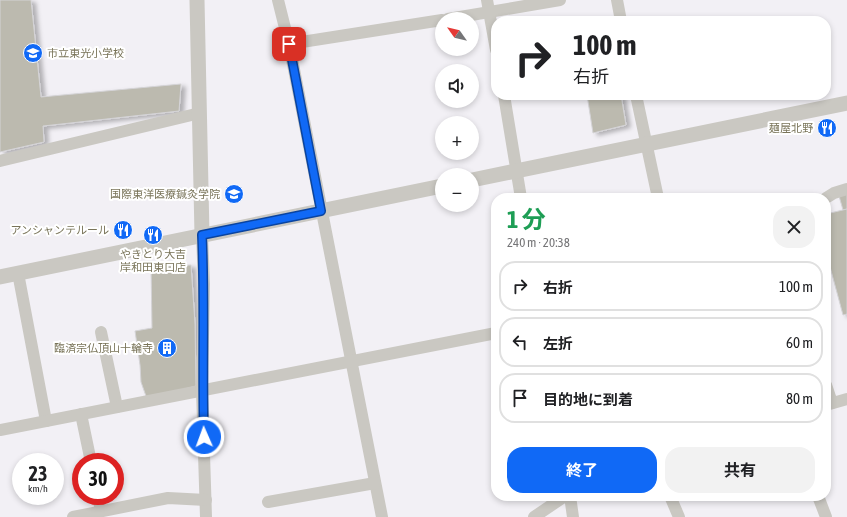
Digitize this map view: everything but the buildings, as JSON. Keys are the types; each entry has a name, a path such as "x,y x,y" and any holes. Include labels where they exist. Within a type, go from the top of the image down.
{"street":[{"path":"197,0 204,284 202,390 206,517"},
{"path":"278,0 289,44 382,517"},
{"path":"487,0 491,23"},
{"path":"479,14 560,0"},
{"path":"617,0 620,16"},
{"path":"289,44 435,21"},
{"path":"505,100 520,193"},
{"path":"637,100 657,193"},
{"path":"479,179 847,104"},
{"path":"0,161 200,113"},
{"path":"0,277 435,187"},
{"path":"831,195 847,189"},
{"path":"18,273 46,421"},
{"path":"101,332 117,407"},
{"path":"0,430 491,334"},
{"path":"831,403 847,399"},
{"path":"81,414 89,453"},
{"path":"268,502 375,483"},
{"path":"73,517 168,498 206,500"},
{"path":"534,517 557,501"},
{"path":"571,501 573,517"},
{"path":"672,501 679,517"},
{"path":"820,501 826,517"},
{"path":"100,505 101,511"}],"place":[{"name":"市立東光小学校","path":"33,53"},
{"name":"麺屋北野","path":"827,128"},
{"name":"国際東洋医療鍼灸学院","path":"234,194"},
{"name":"アンシャンテルール","path":"123,230"},
{"name":"やきとり大吉 岸和田東口店","path":"153,235"},
{"name":"臨済宗仏頂山十輪寺","path":"167,348"}],"route":[{"path":"204,437 202,390 204,284 202,235 321,211 289,44"}]}
